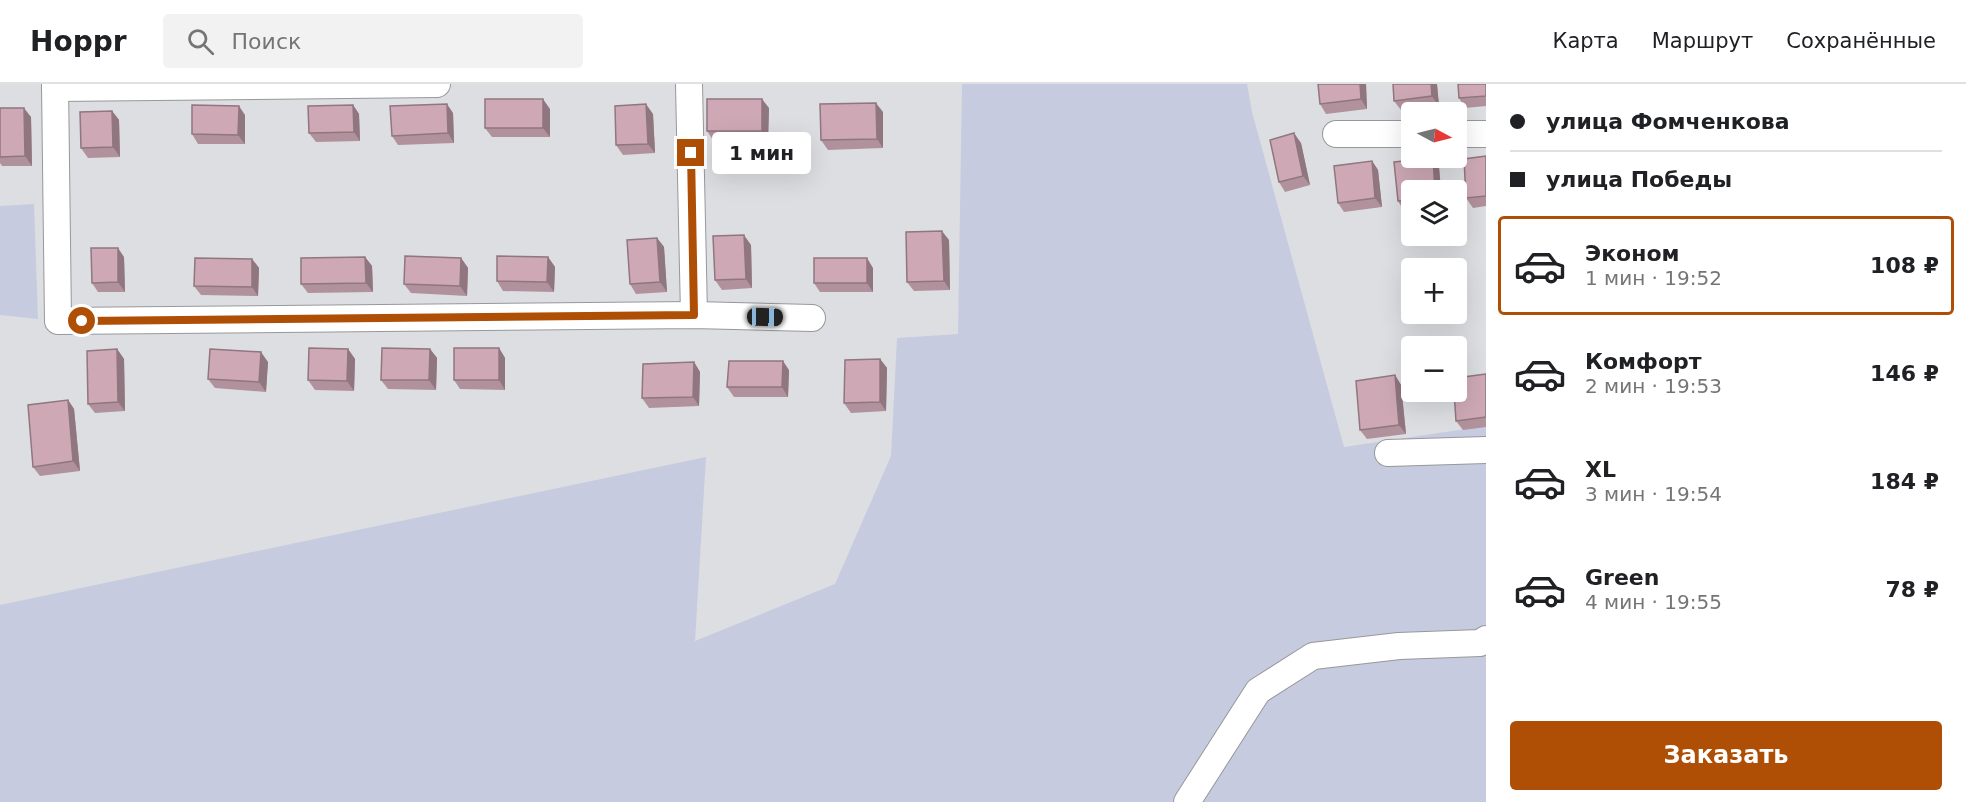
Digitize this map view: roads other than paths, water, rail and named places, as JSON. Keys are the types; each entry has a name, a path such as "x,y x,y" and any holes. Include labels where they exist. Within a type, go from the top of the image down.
{"street":[{"path":"437,84 55,86 58,321 694,315 812,318"},
{"path":"689,84 694,315"},
{"path":"1336,134 1401,134"},
{"path":"1467,134 1486,134"},
{"path":"1388,453 1486,450"},
{"path":"1187,802 1258,691 1313,656 1399,646 1480,643 1486,639"}]}
